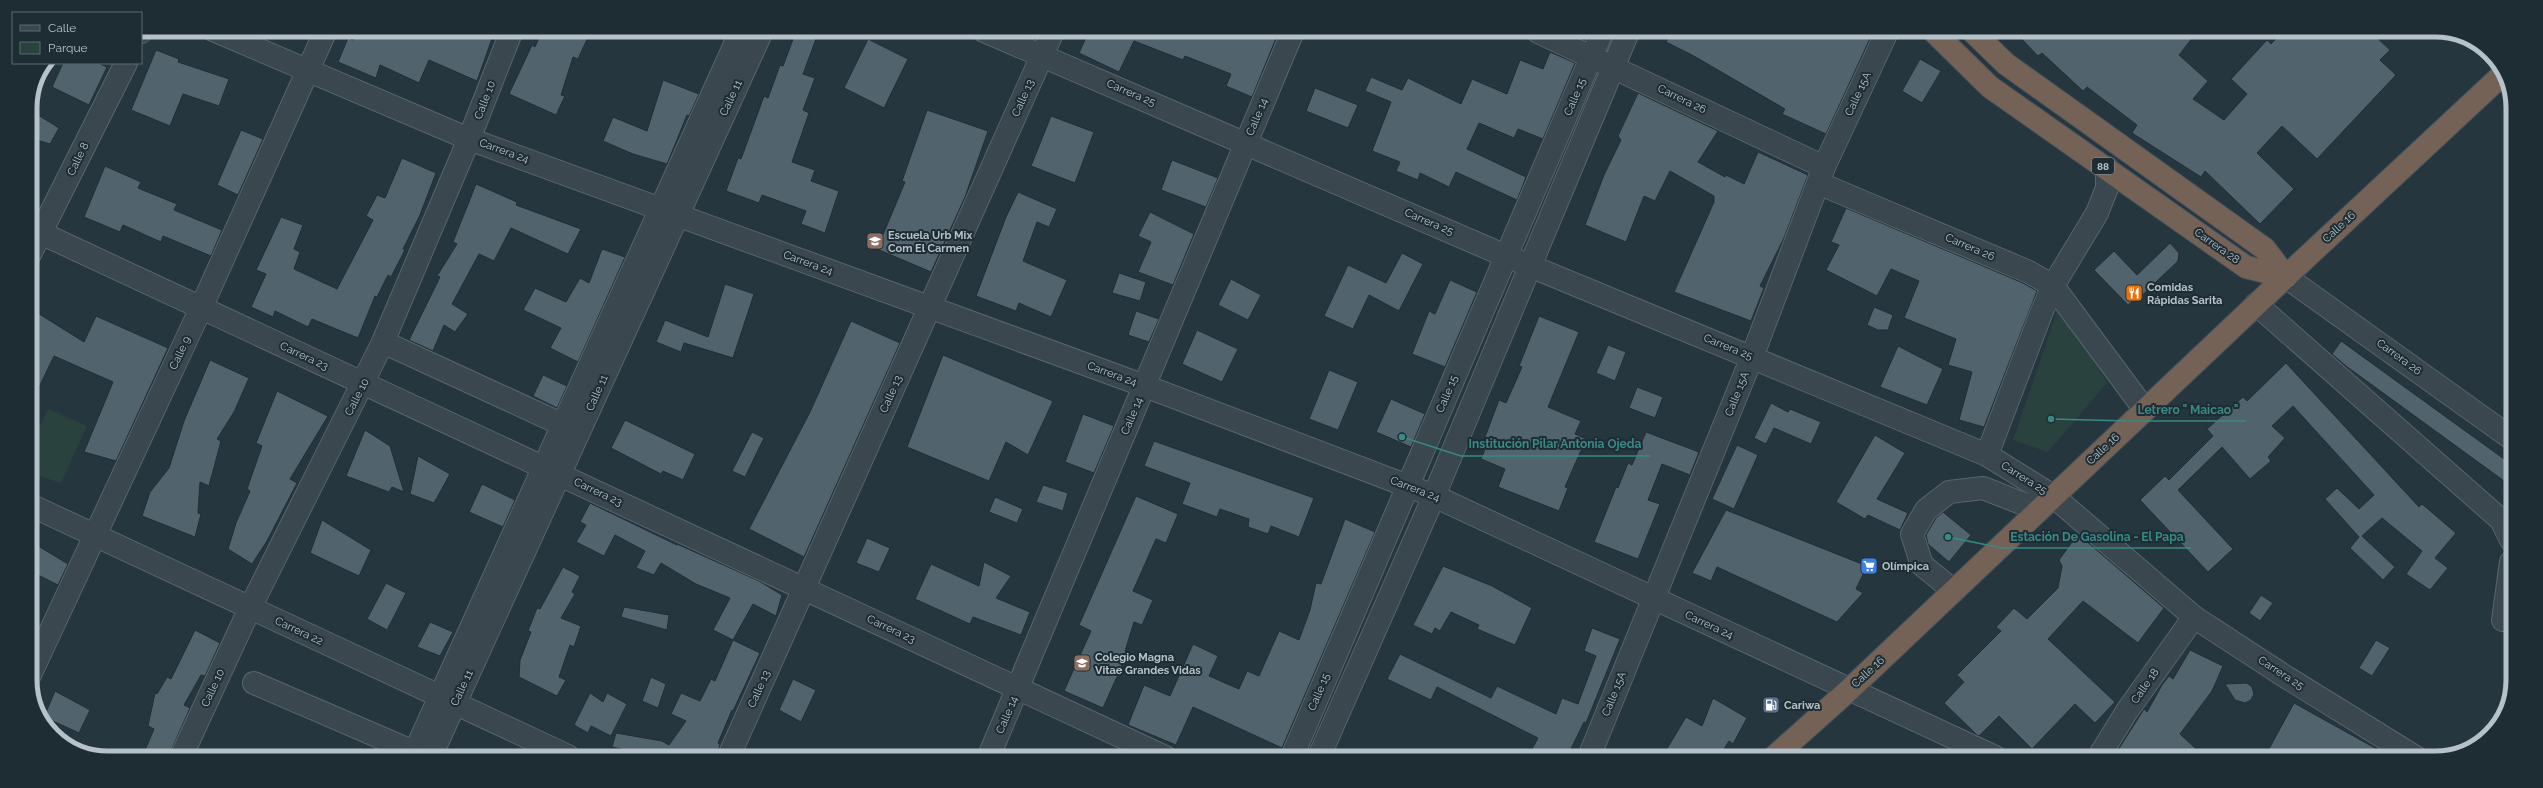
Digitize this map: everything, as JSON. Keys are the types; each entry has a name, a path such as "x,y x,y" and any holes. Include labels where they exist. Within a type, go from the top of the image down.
{"highway":[{"name":"Carrera 28","path":"1939,37 1990,87 2246,267 2286,277"},
{"name":"88","path":"1978,37 2006,64 2265,249 2286,277"},
{"name":"Calle 16","path":"1781,751 1849,690 2256,304 2499,78"}],"street":[{"name":"Carrera 24","path":"229,37 469,139 1145,386 1434,496 1980,751"},
{"name":"Calle 9","path":"37,660 201,308 309,72 323,37"},
{"name":"Calle 10","path":"184,751 250,608 364,384 469,139 509,37"},
{"name":"Calle 11","path":"421,751 447,699 669,212 739,37"},
{"name":"Calle 11","path":"551,471 561,424 759,37"},
{"name":"Carrera 25","path":"998,37 1506,256 1987,455 2046,503 2194,617 2406,751"},
{"name":"Calle 13","path":"731,751 1050,37"},
{"name":"Calle 14","path":"991,751 1290,37"},
{"name":"Carrera 26","path":"1549,37 1614,66 1821,175 2029,272 2053,286"},
{"name":"Calle 15","path":"1295,751 1600,37"},
{"path":"1322,751 1434,496 1626,37"},
{"name":"Calle 15A","path":"1591,751 1652,598 1752,357 1821,175 1885,37"},
{"name":"Calle 8","path":"37,227 125,64"},
{"path":"1987,455 2053,286 2097,213 2107,188 2107,168"},
{"name":"Carrera 23","path":"37,232 1154,751"},
{"name":"Carrera 26","path":"2286,277 2506,434"},
{"path":"2053,286 2145,410"},
{"path":"2256,304 2501,520 2506,530"},
{"path":"383,342 561,424"},
{"path":"1954,591 1922,565 1912,534 1926,510 1949,492 1983,488 2046,503"},
{"name":"Carrera 22","path":"37,508 557,751"},
{"path":"2503,620 2506,598"},
{"name":"Calle 18","path":"2102,751 2127,712 2194,617"},
{"path":"254,683 410,751"}],"green space":[{"path":"2059,305 2107,383 2048,452 2013,440"},
{"path":"48,409 87,426 61,483 37,475 37,433"}],"building":[{"path":"354,37 493,37 477,81 429,60 419,83 380,65 376,78 338,62 348,38 353,40"},
{"path":"539,37 588,37 578,59 573,57 561,95 565,96 556,115 509,94 532,45 535,47"},
{"path":"794,37 817,37 803,74 815,78 803,110 809,113 792,162 815,170 811,181 839,191 825,233 801,224 806,211 762,195 759,203 726,191 738,158 741,159 764,96 768,98 780,65 783,66"},
{"path":"1086,37 1277,37 1252,97 1226,86 1231,74 1185,56 1183,60 1134,41 1119,72 1079,53"},
{"path":"1668,37 1871,37 1826,134 1782,114 1785,109 1692,55 1666,42"},
{"path":"2020,37 2193,37 2179,55 2208,81 2193,99 2224,120 2247,94 2231,79 2267,40 2271,44 2277,37 2376,37 2390,50 2380,60 2396,75 2317,159 2282,126 2257,153 2294,189 2260,224 2205,171 2201,177 2132,133 2137,125 2087,87 2083,91 2042,53 2038,56"},
{"path":"868,39 908,59 884,108 844,88"},
{"path":"156,50 179,59 178,62 229,79 219,106 183,94 170,126 131,110"},
{"path":"1550,52 1575,63 1543,139 1518,129 1514,138 1479,123 1467,149 1526,177 1517,200 1456,172 1449,187 1420,173 1418,180 1396,171 1400,162 1372,151 1391,102 1365,91 1371,77 1402,90 1408,78 1461,104 1472,79 1507,94 1520,60 1543,69"},
{"path":"1920,59 1941,71 1922,103 1902,91"},
{"path":"63,64 100,64 107,67 89,105 52,87"},
{"path":"663,80 699,94 689,116 687,115 667,164 633,154 603,141 613,117 647,131"},
{"path":"1315,88 1358,105 1348,128 1306,111"},
{"path":"1638,93 1718,131 1698,162 1725,177 1726,175 1744,184 1758,152 1808,175 1784,238 1760,286 1764,288 1751,321 1674,292 1714,202 1714,196 1670,171 1655,201 1644,196 1626,242 1585,225 1604,175 1621,140 1618,136"},
{"path":"927,110 988,131 965,197 931,272 877,249 905,182 902,181"},
{"path":"37,114 59,128 50,144 37,140"},
{"path":"1051,116 1094,132 1075,183 1031,166"},
{"path":"241,130 263,139 238,195 217,185"},
{"path":"402,158 436,173 420,215 403,249 405,250 391,277 388,275 377,297 375,296 358,338 312,319 308,327 275,311 273,317 251,307 266,274 256,270 281,217 303,225 294,249 300,252 294,269 337,289 373,220 366,216 377,195 385,198"},
{"path":"1172,160 1218,178 1206,207 1161,190"},
{"path":"105,166 141,182 138,188 177,204 174,210 222,230 211,256 163,236 161,242 123,225 120,232 84,217"},
{"path":"476,184 517,202 516,205 581,229 568,254 511,228 494,261 479,254 452,304 468,314 455,332 444,325 433,351 409,340 440,277 437,276 457,244 453,242"},
{"path":"1018,192 1057,209 1049,227 1037,222 1023,261 1067,280 1051,317 1019,303 1016,311 976,296 1006,217"},
{"path":"1846,208 2023,283 2037,291 1984,427 1959,420 1972,372 1948,365 1956,339 1904,318 1919,281 1891,269 1877,296 1826,270 1839,245 1831,242"},
{"path":"1150,212 1194,234 1173,285 1138,272 1151,242 1138,236"},
{"path":"2170,243 2179,253 2178,261 2134,303 2133,301 2128,305 2094,270 2114,251 2137,275"},
{"path":"602,249 625,257 578,362 550,348 561,328 523,310 535,288 566,302 580,278 589,283"},
{"path":"1402,253 1423,264 1399,311 1369,295 1353,329 1324,316 1348,265 1386,283"},
{"path":"1119,273 1146,282 1140,301 1112,293"},
{"path":"1231,279 1261,295 1248,320 1218,305"},
{"path":"1450,280 1477,292 1445,367 1412,354 1429,311 1435,314"},
{"path":"725,284 754,294 733,358 684,343 681,352 656,342 665,320 708,337"},
{"path":"1874,307 1893,315 1888,330 1878,330 1867,325"},
{"path":"1136,311 1159,319 1149,342 1128,335"},
{"path":"37,313 84,342 96,316 168,348 116,461 84,452 113,382 54,356 37,391"},
{"path":"1539,316 1579,332 1548,407 1581,421 1575,434 1586,439 1565,487 1568,488 1559,511 1498,487 1505,469 1481,459 1486,447 1482,445 1499,400 1506,403 1522,367 1519,366"},
{"path":"851,321 900,343 804,557 749,529 810,412"},
{"path":"1197,330 1238,349 1222,382 1182,364"},
{"path":"2341,341 2506,460 2506,482 2346,366 2332,354"},
{"path":"1608,345 1626,352 1615,381 1596,373"},
{"path":"1898,346 1943,369 1927,405 1880,387"},
{"path":"943,355 1053,401 1028,455 1006,442 989,481 907,447"},
{"path":"210,360 249,378 234,412 217,439 221,441 209,486 200,482 198,513 201,514 195,537 142,516 150,492 169,468 184,421"},
{"path":"2286,363 2419,507 2422,504 2456,533 2435,558 2448,568 2430,590 2406,574 2422,551 2382,518 2362,536 2395,567 2383,580 2350,548 2359,537 2325,499 2337,488 2359,509 2374,495 2293,406 2272,426 2285,438 2268,457 2271,461 2250,479 2222,447 2178,490 2233,549 2208,572 2140,500 2165,476 2169,480 2213,436 2207,429 2243,397 2247,401"},
{"path":"1329,370 1358,382 1338,430 1309,419"},
{"path":"543,375 567,386 557,408 533,396"},
{"path":"1637,387 1663,397 1655,418 1629,408"},
{"path":"277,391 328,416 290,479 297,483 267,541 252,564 228,549 236,523 250,491 247,489 262,446 256,443"},
{"path":"1391,399 1425,414 1411,447 1376,432"},
{"path":"1771,403 1788,412 1790,409 1821,422 1811,444 1774,428 1766,444 1754,438"},
{"path":"1083,414 1114,426 1094,473 1065,462"},
{"path":"625,420 695,454 683,480 663,471 661,474 611,448"},
{"path":"365,430 390,446 404,492 392,487 389,492 346,476"},
{"path":"752,432 764,438 745,477 732,471"},
{"path":"1646,432 1699,452 1690,475 1662,464 1648,500 1660,504 1638,559 1594,542 1616,487 1618,488 1628,463 1632,465"},
{"path":"1875,435 1905,453 1877,499 1908,513 1900,530 1868,515 1865,519 1836,502"},
{"path":"1154,441 1314,498 1299,537 1271,526 1268,534 1248,527 1249,519 1220,509 1217,517 1182,504 1190,483 1144,466"},
{"path":"1737,445 1758,455 1734,509 1712,499"},
{"path":"418,456 450,474 434,503 410,494"},
{"path":"482,484 515,500 503,527 469,512"},
{"path":"1043,485 1068,493 1063,511 1036,502"},
{"path":"1136,496 1178,514 1166,543 1156,539 1133,591 1153,600 1142,625 1134,622 1125,651 1128,652 1103,708 1064,691 1091,631 1079,625"},
{"path":"995,497 1023,509 1017,523 989,512"},
{"path":"590,503 677,545 759,581 782,595 776,616 753,604 733,640 713,630 730,598 696,584 661,563 654,575 636,568 645,551 615,535 604,556 576,542 586,525 580,522"},
{"path":"1726,510 1867,566 1856,589 1863,593 1837,622 1717,567 1711,581 1692,573"},
{"path":"1943,512 1971,535 1949,562 1928,544 1926,535 1936,518"},
{"path":"1345,519 1375,532 1282,748 1193,707 1176,745 1128,725 1144,685 1170,696 1193,644 1218,656 1209,676 1239,689 1247,671 1259,676 1279,631 1299,640 1310,610 1316,583 1321,584"},
{"path":"322,520 371,550 359,576 310,553"},
{"path":"2078,534 2164,608 2138,643 2083,601 2048,639 2115,702 2095,723 2075,704 2032,749 1999,716 1979,736 1944,703 1964,682 1957,675 2001,631 1996,627 2014,608 2027,619 2058,588 2062,566 2059,560"},
{"path":"867,538 890,548 879,572 856,563"},
{"path":"37,545 68,564 58,585 37,574"},
{"path":"984,562 1011,576 996,598 1030,612 1021,635 973,617 970,624 915,599 931,564 979,586"},
{"path":"1443,566 1492,586 1532,608 1515,645 1477,629 1479,625 1451,612 1440,631 1435,628 1432,634 1413,625"},
{"path":"563,567 580,576 572,592 575,594 561,618 581,626 574,647 570,645 559,677 566,680 557,696 519,677 520,660 531,632 528,631 537,608 540,609"},
{"path":"386,583 406,593 387,630 367,619"},
{"path":"2261,595 2273,603 2260,621 2249,613"},
{"path":"624,607 669,615 667,630 621,617"},
{"path":"430,622 453,632 440,656 417,647"},
{"path":"1592,628 1620,639 1586,723 1584,722 1570,751 1536,751 1532,749 1538,738 1437,687 1431,700 1387,679 1400,654 1491,698 1497,686 1556,714 1562,698 1578,704 1596,656 1584,651"},
{"path":"195,630 220,643 205,676 201,675 184,705 190,708 171,751 145,751 154,729 148,726 155,693 157,694 167,677 171,679"},
{"path":"733,640 760,653 733,711 732,710 718,743 720,744 718,751 631,751 612,747 616,733 662,741 669,745 686,721 671,714 681,693 700,701 711,679 715,681"},
{"path":"2376,640 2390,648 2372,676 2359,668"},
{"path":"2190,650 2223,666 2212,691 2180,734 2198,751 2117,751 2144,709 2147,712 2162,685 2169,676 2173,679"},
{"path":"651,677 666,684 658,708 642,701"},
{"path":"793,679 816,690 801,722 779,710"},
{"path":"2247,683 2252,687 2254,694 2251,700 2245,703 2235,700 2225,684"},
{"path":"55,691 90,710 79,733 50,720 46,713"},
{"path":"590,693 603,702 607,693 627,704 611,736 591,726 588,733 574,725"},
{"path":"1713,698 1747,718 1733,744 1729,741 1723,751 1666,751 1686,717 1702,726"},
{"path":"2294,703 2380,751 2268,751"}],"place":[{"name":"Escuela Urb Mix Com El Carmen","path":"875,241"},
{"name":"Comidas Rápidas Sarita","path":"2134,293"},
{"name":"Letrero \" Maicao \"","path":"2051,419"},
{"name":"Institución Pilar Antonia Ojeda","path":"1402,437"},
{"name":"Estación De Gasolina - El Papa","path":"1948,537"},
{"name":"Olímpica","path":"1869,566"},
{"name":"Colegio Magna Vitae Grandes Vidas","path":"1082,663"},
{"name":"Cariwa","path":"1771,705"}]}
